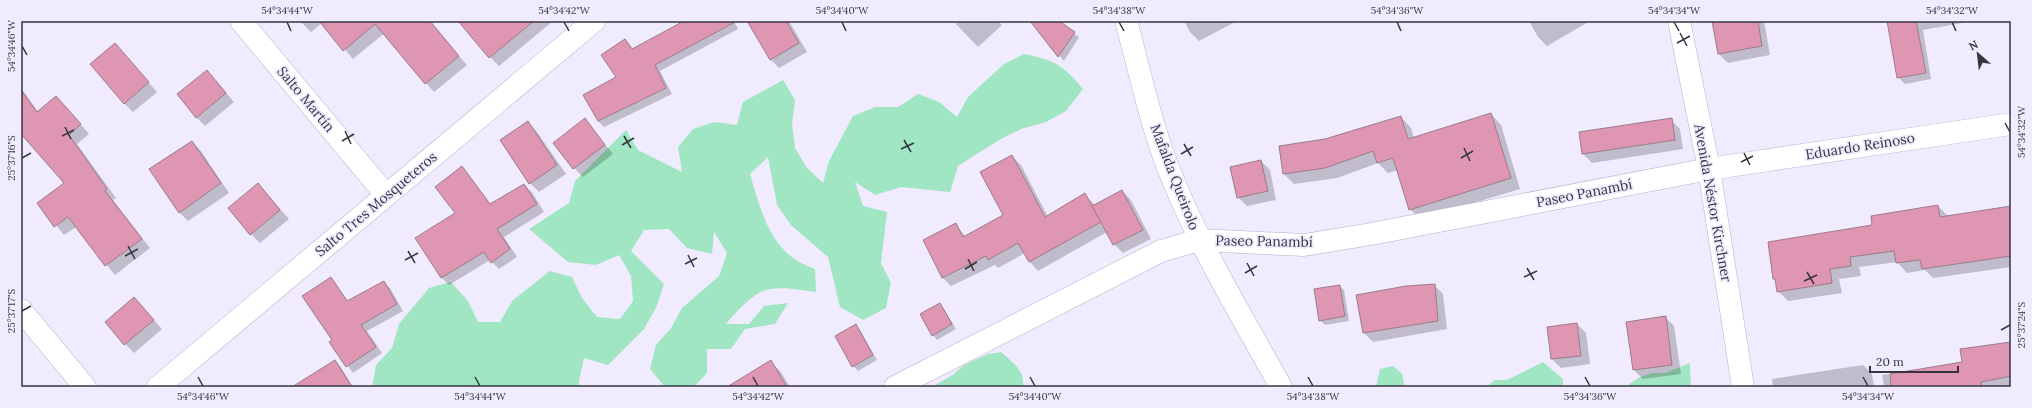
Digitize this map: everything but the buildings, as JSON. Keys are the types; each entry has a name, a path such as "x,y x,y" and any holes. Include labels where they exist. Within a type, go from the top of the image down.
{"street":[{"name":"Salto Martín","path":"241,21 386,195"},
{"name":"Salto Tres Mosqueteros","path":"158,387 594,21"},
{"name":"Mafalda Queirolo","path":"1126,21 1148,104 1170,174 1199,240 1281,387"},
{"name":"Avenida Néstor Kirchner","path":"1679,21 1709,169 1743,387"},
{"name":"Eduardo Reinoso","path":"1709,169 2011,124"},
{"name":"Paseo Panambí","path":"895,387 1160,251 1199,240 1304,245 1371,234 1709,169"},
{"path":"21,310 85,387"}],"green space":[{"path":"1024,54 1051,61 1058,65 1070,74 1083,89 1066,111 1046,122 1021,129 999,140 958,166 950,192 901,187 875,195 855,182 863,206 887,212 881,263 891,283 886,308 863,320 840,307 828,257 791,225 777,205 768,157 750,174 761,209 770,231 784,250 796,260 815,269 816,292 790,288 776,288 758,293 738,310 726,324 749,324 764,306 788,303 775,324 745,329 731,349 707,349 707,373 694,387 665,387 650,369 656,345 671,328 682,308 719,276 727,253 714,232 712,254 687,248 669,229 644,230 631,251 664,284 656,308 644,329 608,365 584,358 579,381 580,387 372,387 376,365 392,348 399,324 429,288 451,282 468,301 478,322 500,322 513,300 550,271 572,277 582,298 597,317 620,319 633,301 631,276 619,255 596,265 568,262 529,229 569,203 575,181 626,130 638,150 682,172 678,147 693,129 714,122 737,125 743,102 783,80 795,100 792,124 795,148 807,168 823,183 829,161 853,116 875,107 898,107 918,94 939,102 957,117 968,97 1004,64"},
{"path":"1001,352 1014,363 1020,371 1023,387 932,387 954,374 964,365 988,354"},
{"path":"1543,362 1563,379 1563,387 1486,387 1495,380 1507,380"},
{"path":"1690,363 1691,387 1629,387 1629,384 1640,377 1652,373 1665,373"},
{"path":"1393,366 1402,374 1405,387 1376,387 1380,369"}]}
